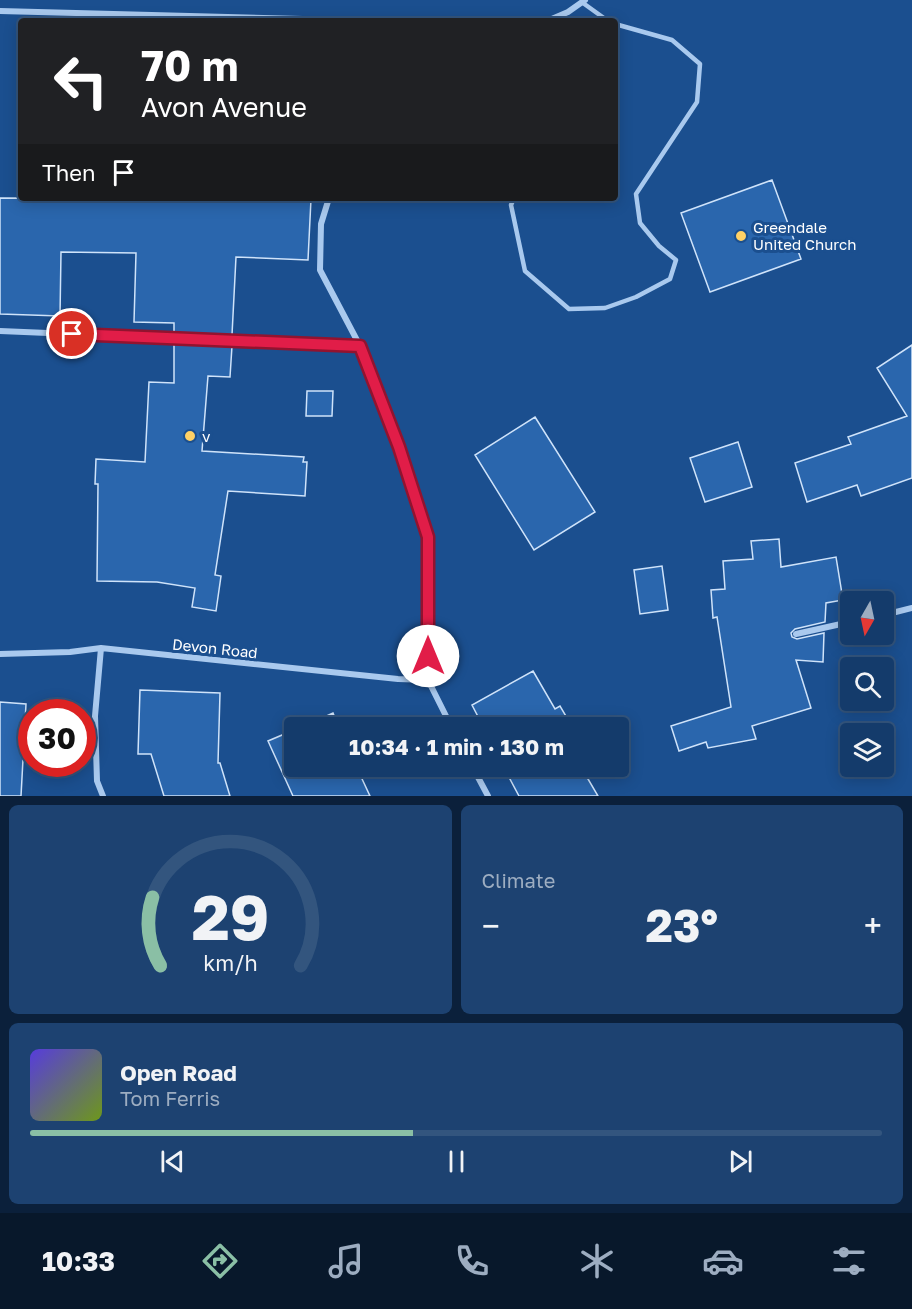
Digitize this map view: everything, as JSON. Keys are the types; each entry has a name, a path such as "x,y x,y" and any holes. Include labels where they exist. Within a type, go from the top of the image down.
{"street":[{"path":"554,18 584,2"},
{"path":"0,11 266,18"},
{"path":"328,201 321,224 320,270 360,346 399,447 428,537 428,680 446,717"},
{"path":"0,331 360,346"},
{"path":"894,612 912,608"},
{"path":"796,634 840,624"},
{"path":"101,648 95,716 97,781 103,796"},
{"name":"Devon Road","path":"0,654 70,652 101,648 398,679 428,680"},
{"path":"478,777 488,796"}],"lane":[{"path":"584,2 604,18"},
{"path":"512,201 510,206 525,271 569,309 605,308 636,297 670,279 676,260 659,246 640,223 636,194 697,102 700,64 672,40 618,25"}],"building":[{"name":"Greendale United Church","path":"772,180 801,259 710,292 681,213"},
{"path":"0,198 18,198 18,201 311,201 308,260 236,257 232,335 174,333 174,323 134,322 136,253 61,252 60,316 0,314"},
{"path":"174,344 232,346 230,377 208,376 202,451 304,457 303,462 307,462 305,496 228,491 215,575 221,576 216,611 192,607 195,588 157,582 97,581 96,459 145,462 149,382 174,383"},
{"path":"912,345 912,478 861,496 857,485 807,502 795,463 851,444 848,437 907,416 877,368"},
{"path":"307,391 333,391 332,416 306,416"},
{"path":"535,417 595,512 534,550 475,455"},
{"path":"738,442 752,487 705,502 690,458"},
{"path":"779,539 781,567 836,557 842,591 840,601 826,603 825,622 795,629 791,633 792,637 797,639 824,633 823,662 796,660 811,708 752,726 756,739 708,748 706,742 679,751 671,726 731,707 717,617 713,618 711,590 725,589 723,561 753,559 751,541"},
{"path":"662,566 668,610 640,614 634,570"},
{"path":"533,671 555,709 560,706 566,717 478,717 472,705"},
{"path":"140,690 220,693 218,763 220,763 230,796 164,796 151,754 138,754"},
{"path":"0,702 18,703 18,777 22,777 21,796 0,796"},
{"path":"284,734 284,776 268,741"},
{"path":"284,777 361,777 370,796 293,796"},
{"path":"509,777 592,777 588,779 598,796 519,796"}],"place":[{"name":"Greendale United Church","path":"741,236"},
{"name":"v","path":"190,436"}],"route":[{"path":"72,334 360,346 399,447 428,537 428,656"}]}
